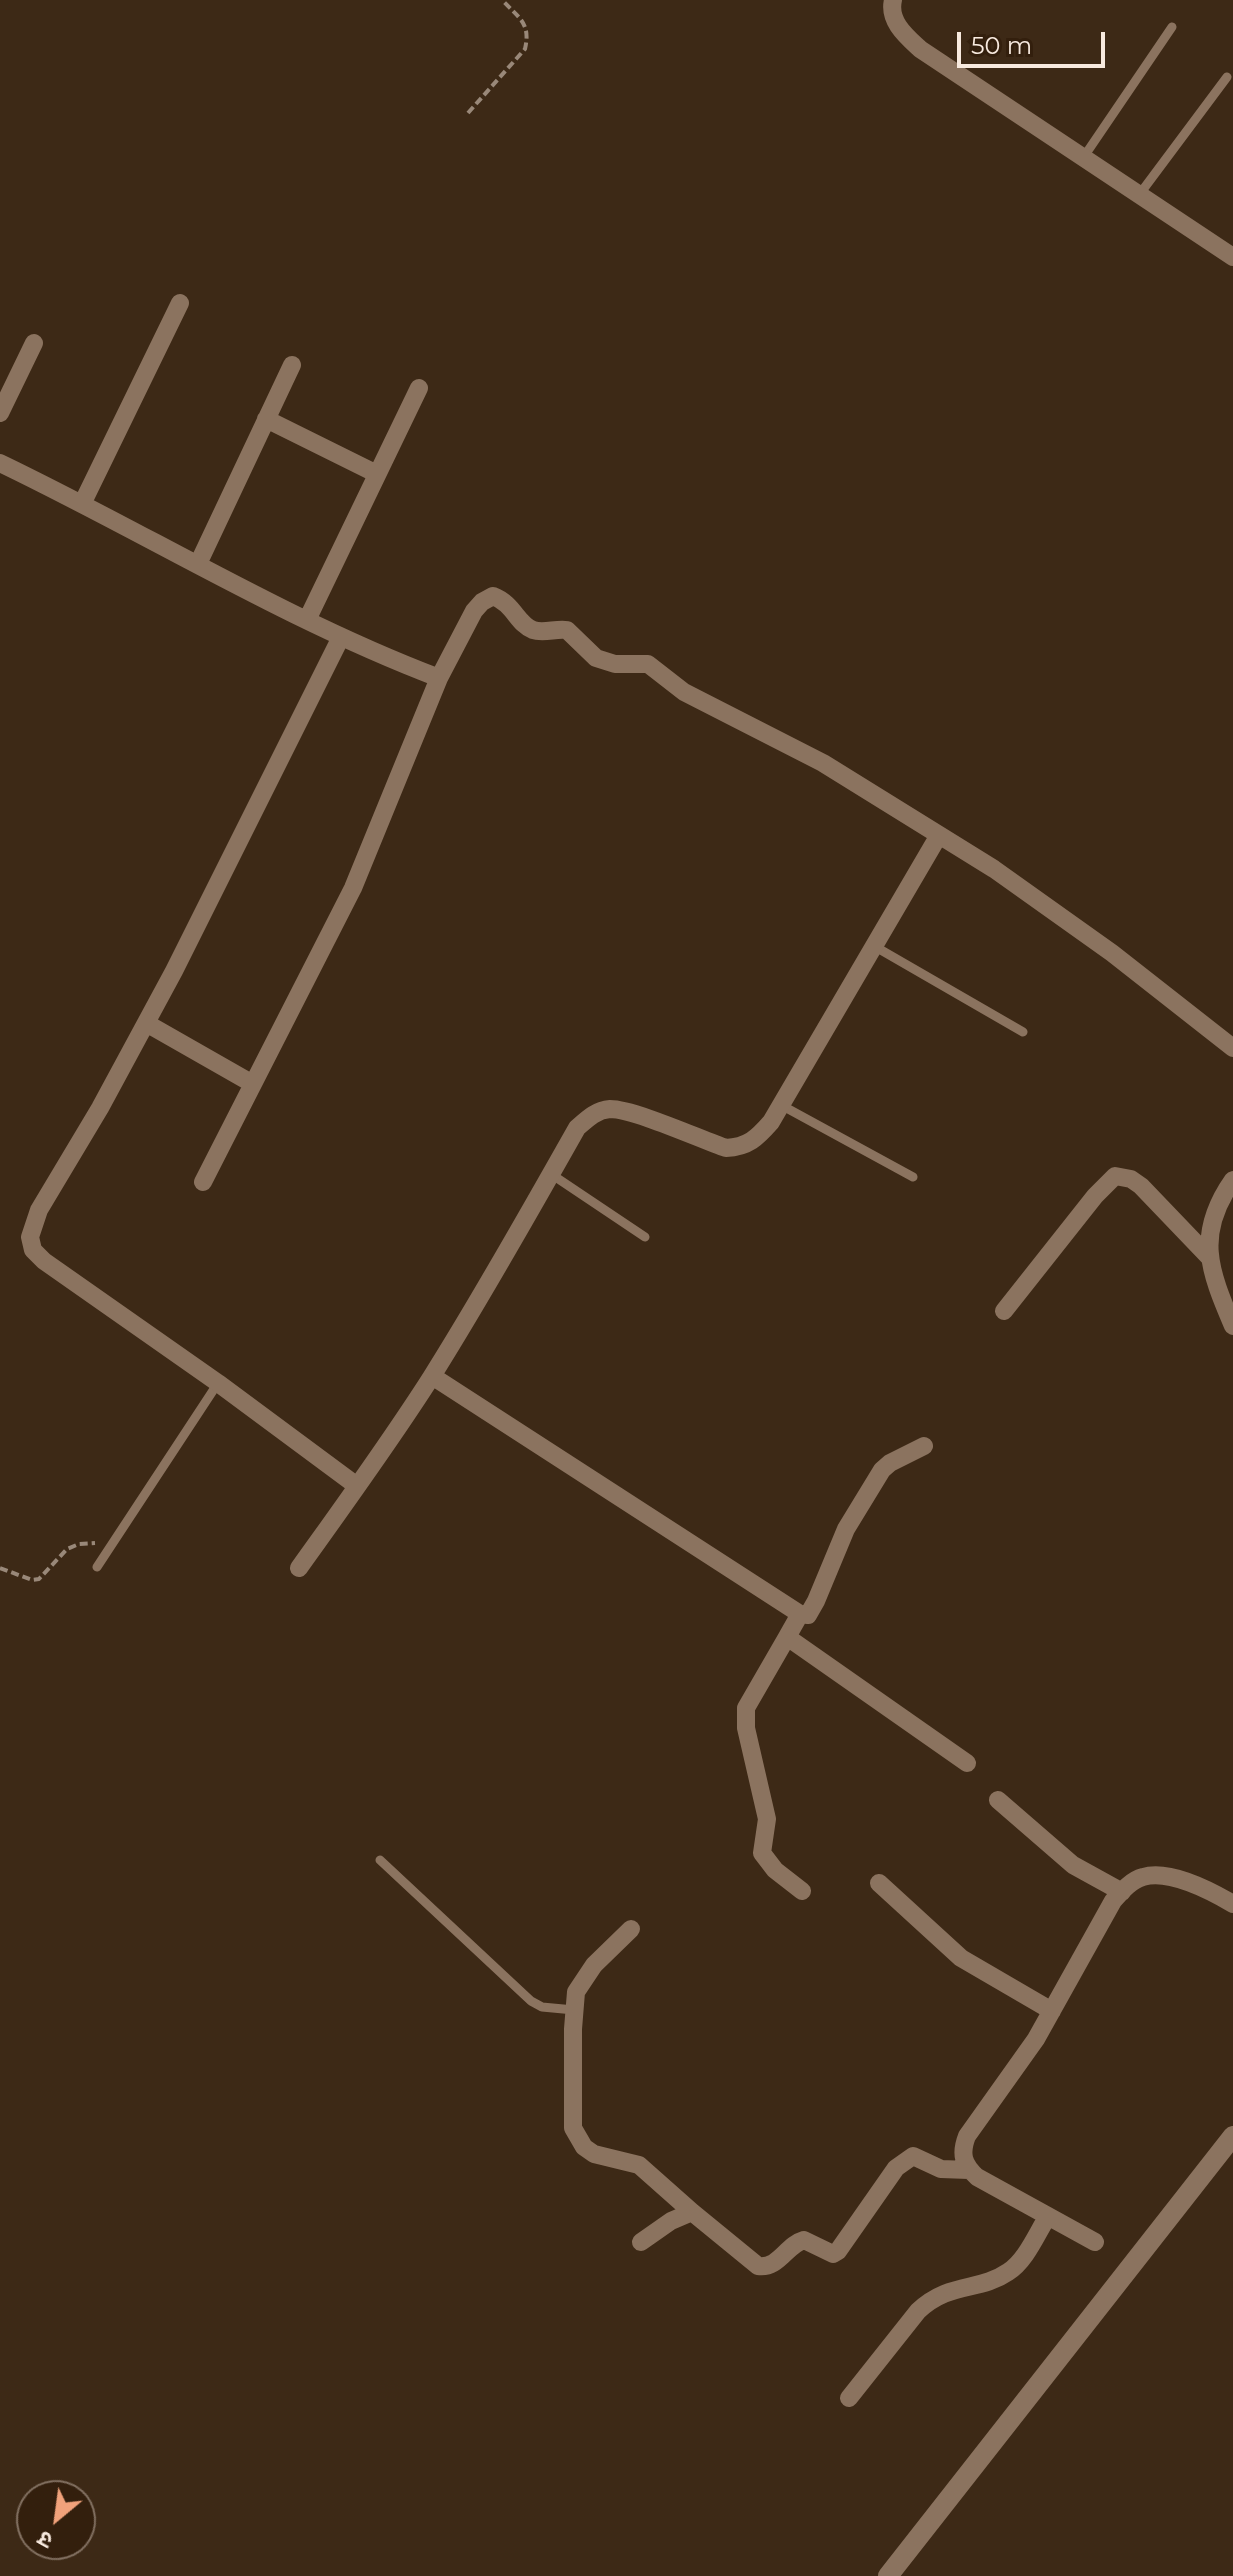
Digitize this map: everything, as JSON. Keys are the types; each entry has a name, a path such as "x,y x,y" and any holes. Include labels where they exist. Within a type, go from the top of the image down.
{"street":[{"path":"893,0 891,9 900,30 920,49 1139,195 1229,248"},
{"path":"83,502 180,303"},
{"path":"0,413 34,343"},
{"path":"198,564 292,365"},
{"path":"307,620 419,388"},
{"path":"266,419 377,474"},
{"path":"0,463 83,502 341,637 439,678"},
{"path":"203,1182 353,888 439,678 474,611 493,596 505,601 533,630 567,630 604,661 648,664 684,692 823,763 994,869 1068,921 1233,1048"},
{"path":"341,637 213,897 100,1108 39,1210 30,1237 33,1250 44,1261 218,1383 357,1486"},
{"path":"299,1568 432,1376 577,1128 591,1115 608,1109 626,1111 726,1148 742,1148 758,1138 771,1122 939,835"},
{"path":"146,1023 253,1084"},
{"path":"1004,1311 1095,1196 1115,1176 1131,1179 1141,1186 1210,1258"},
{"path":"1233,1180 1219,1200 1208,1232 1217,1289 1233,1326"},
{"path":"432,1376 800,1614 808,1615 816,1601 846,1529 882,1470 924,1446"},
{"path":"800,1614 746,1708 746,1728 767,1819 762,1853 775,1870 802,1891"},
{"path":"787,1637 967,1763"},
{"path":"998,1800 1073,1865 1122,1892"},
{"path":"1095,2242 977,2177 963,2160 962,2149 967,2136 1019,2065 1113,1901 1122,1892 1144,1877 1157,1877 1183,1880 1233,1904"},
{"path":"879,1883 961,1958 1052,2011"},
{"path":"631,1929 585,1976 576,1992 573,2128 584,2147 594,2154 639,2165 758,2266 766,2267 773,2265 797,2242 804,2240 826,2253 838,2251 896,2168 913,2156 941,2169 969,2170"},
{"path":"888,2576 1233,2136"},
{"path":"641,2242 671,2221 692,2212"},
{"path":"849,2398 931,2299 946,2291 1008,2272 1017,2264 1048,2216"}],"lane":[{"path":"1083,158 1172,27"},
{"path":"1139,195 1227,77"},
{"path":"874,946 1023,1032"},
{"path":"781,1105 913,1177"},
{"path":"551,1174 645,1237"},
{"path":"97,1567 218,1383"},
{"path":"380,1860 531,2001 542,2007 574,2010"}],"path":[{"path":"468,113 525,49 528,35 525,24 502,0"},
{"path":"0,1568 32,1580 39,1579 67,1549 79,1544 114,1542"}]}
